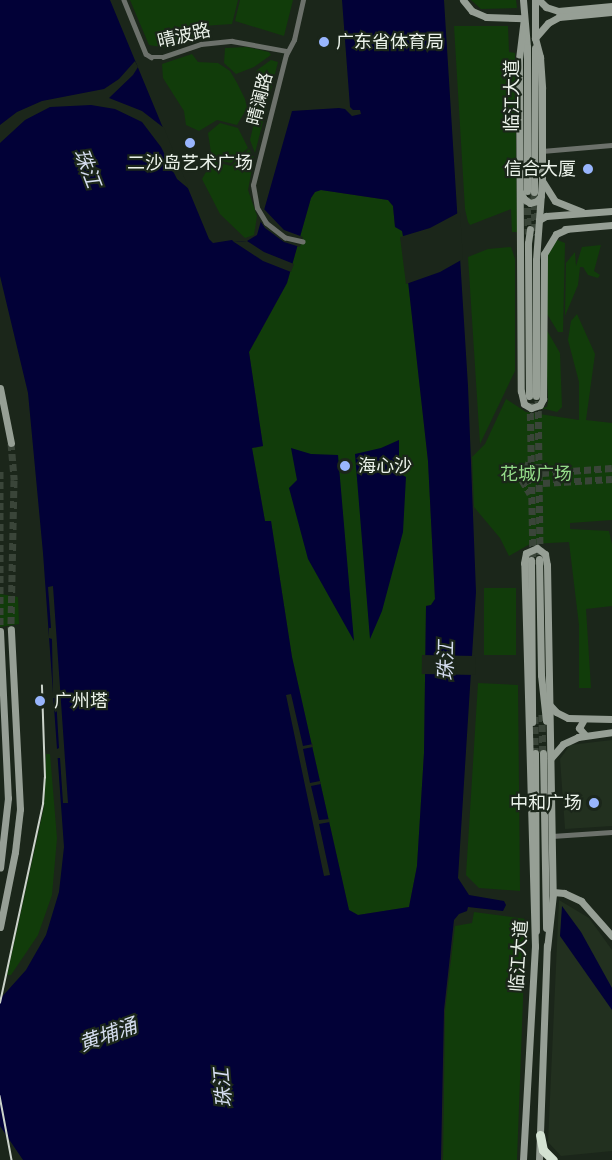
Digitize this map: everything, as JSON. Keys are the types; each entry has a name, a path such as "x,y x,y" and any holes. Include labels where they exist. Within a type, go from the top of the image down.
{"highway":[{"path":"540,1134 543,1150 553,1160"}],"main road":[{"path":"463,0 472,11 486,17 524,18"},
{"path":"523,0 524,18 519,59 531,191 540,219 528,259"},
{"path":"537,0 546,7 558,11 598,4 612,6"},
{"path":"537,0 535,38 541,78 542,180 555,201 585,213"},
{"path":"535,38 548,23 559,17 612,12"},
{"name":"临江大道","path":"531,191 535,38"},
{"path":"528,259 521,234 531,191 542,180"},
{"path":"525,247 530,229 540,219 612,211"},
{"path":"585,213 579,219 582,224 588,226"},
{"path":"528,259 555,231 612,225"},
{"path":"530,229 522,398 526,406 535,408 543,399 544,254 556,234 567,229"},
{"path":"521,234 528,259 532,396"},
{"path":"0,388 11,443"},
{"path":"536,753 524,563 528,551 537,548 543,551 546,559 551,758 553,892 547,949"},
{"path":"536,753 533,676 535,559 542,695 550,738"},
{"path":"0,927 18,829 20,784 11,629"},
{"path":"0,631 7,817 0,868"},
{"path":"542,695 561,715 583,720 612,720"},
{"path":"2,705 16,714"},
{"path":"583,720 579,728 585,735"},
{"path":"551,758 563,744 585,735 612,732"},
{"name":"临江大道","path":"524,1157 538,882 536,753"},
{"name":"临江大道","path":"536,753 547,949 539,1160"},
{"path":"553,892 564,893 581,901 611,934"},
{"path":"526,1103 541,1103"}],"street":[{"name":"晴波路","path":"124,0 146,54 151,57 163,57 201,44 225,42 241,42 287,51"},
{"name":"晴澜路","path":"303,0 294,40 287,51 253,185 257,208 278,235 303,242"},
{"path":"612,12 612,20"},
{"path":"542,151 612,145"},
{"path":"552,836 612,832"}],"shaded area":[{"path":"612,740 612,826 565,829 560,759 570,745"},
{"path":"559,900 589,918 612,950 612,1151 561,1156 548,1142"}],"green space":[{"path":"130,0 238,0 232,24 202,26 199,37 167,48 149,45"},
{"path":"240,0 293,0 284,36 235,21"},
{"path":"471,0 516,0 517,8 481,9"},
{"path":"454,26 508,26 509,52 515,53 517,232 512,232 511,209 470,225 468,222 465,209"},
{"path":"247,47 269,52 271,55 254,67 236,74 224,63 225,48"},
{"path":"192,54 198,62 218,63 230,71 245,99 247,108 237,125 217,120 199,131 186,125 184,111 163,78 162,64"},
{"path":"271,60 278,62 255,153 250,140 259,101 254,84 257,70"},
{"path":"220,123 238,128 248,148 231,163 212,159 208,133"},
{"path":"249,149 254,158 248,190 257,216 254,235 245,238 220,214 202,179 212,161 231,166"},
{"path":"321,190 388,200 393,206 395,226 402,231 403,236 428,461 435,599 431,605 426,606 424,753 417,866 409,907 358,915 349,910 292,657 271,521 265,521 252,448 263,446 249,352 287,283 311,198 315,192"},
{"path":"555,239 565,243 563,332 558,332 547,314 547,253"},
{"path":"601,245 594,271 600,275 598,278 588,275 583,267 580,267 578,285 565,316 566,263 575,252 576,266 582,247"},
{"path":"511,247 515,259 515,371 480,444 468,257 488,249"},
{"name":"花城广场","path":"577,314 595,354 586,420 612,423 612,520 570,523 570,529 609,531 612,544 612,606 586,609 591,688 579,688 579,625 569,542 530,544 509,556 500,538 474,507 472,457 485,444 506,399 526,412 579,420 579,382 568,340 571,321"},
{"path":"545,327 560,353 562,407 557,412 541,408 547,407 548,401"},
{"path":"484,588 516,588 516,655 484,655"},
{"path":"0,594 18,597 19,624 0,627"},
{"path":"478,683 518,685 520,891 479,888 466,875"},
{"path":"46,754 50,754 57,838 52,895 38,935 11,975 7,975 44,807"},
{"path":"474,912 526,919 517,1160 443,1160 445,1011 455,926 472,923"}],"water":[{"path":"0,0 110,0 209,239 213,243 232,240 234,242 247,241 257,235 292,111 339,108 345,109 352,116 361,114 360,110 353,110 350,107 342,0 444,0 468,386 476,592 458,878 469,895 504,901 506,905 503,911 468,907 467,911 459,914 454,920 444,1010 441,1160 23,1160 0,1126 0,999 26,970 46,935 59,892 64,847 43,553 28,393 0,276","holes":["321,190 388,200 393,206 395,227 402,231 403,236 428,461 435,599 431,605 426,606 424,753 417,866 409,907 358,915 349,910 292,657 271,521 265,521 252,448 263,446 249,352 287,283 311,198 315,192"]},
{"path":"399,440 399,473 406,477 403,532 382,611 370,639 355,454 381,448"},
{"path":"291,448 311,454 338,455 354,641 308,559 289,488 297,480"},
{"path":"562,906 581,932 612,988 612,1010 560,936"}],"pier":[{"path":"135,61 138,67 133,75 109,98 142,111 164,128 189,189 177,179 161,147 142,122 115,109 91,105 50,107 25,120 0,143 0,125 17,112 42,101 104,89 119,79"},
{"path":"262,207 284,230 303,237 300,247 284,242 265,228 259,219"},
{"path":"460,212 463,259 440,272 406,284 400,237 430,228"},
{"path":"247,241 264,252 294,264 291,272 263,261 234,242"},
{"path":"53,586 68,803 63,803 60,758 57,758 59,748 56,698 53,698 52,639 49,638 49,628 51,628 48,587"},
{"path":"422,655 476,656 476,675 422,674"},
{"path":"291,694 303,746 313,744 313,747 303,749 310,783 320,781 321,784 311,786 319,820 329,819 330,822 319,824 330,875 324,876 286,695"}],"tunnel":[{"path":"534,192 535,235"},
{"path":"527,197 528,234"},
{"path":"538,390 540,565"},
{"path":"530,392 533,564"},
{"path":"11,443 14,480 11,629"},
{"path":"529,462 522,480 530,494"},
{"path":"542,473 612,468"},
{"path":"0,471 0,630"},
{"path":"543,483 612,479"},
{"path":"542,714 543,753"},
{"path":"535,716 535,753"}],"tram line":[{"path":"0,1003 43,804 45,778 42,686"},
{"path":"0,1096 12,1160"}],"place":[{"name":"广东省体育局","path":"324,42"},
{"name":"二沙岛艺术广场","path":"190,143"},
{"name":"信合大厦","path":"588,169"},
{"name":"海心沙","path":"345,466"},
{"name":"广州塔","path":"40,701"},
{"name":"中和广场","path":"594,803"}],"water label":[{"name":"珠江","path":"87,168"},
{"name":"珠江","path":"446,661"},
{"name":"黄埔涌","path":"108,1035"},
{"name":"珠江","path":"223,1088"}]}
